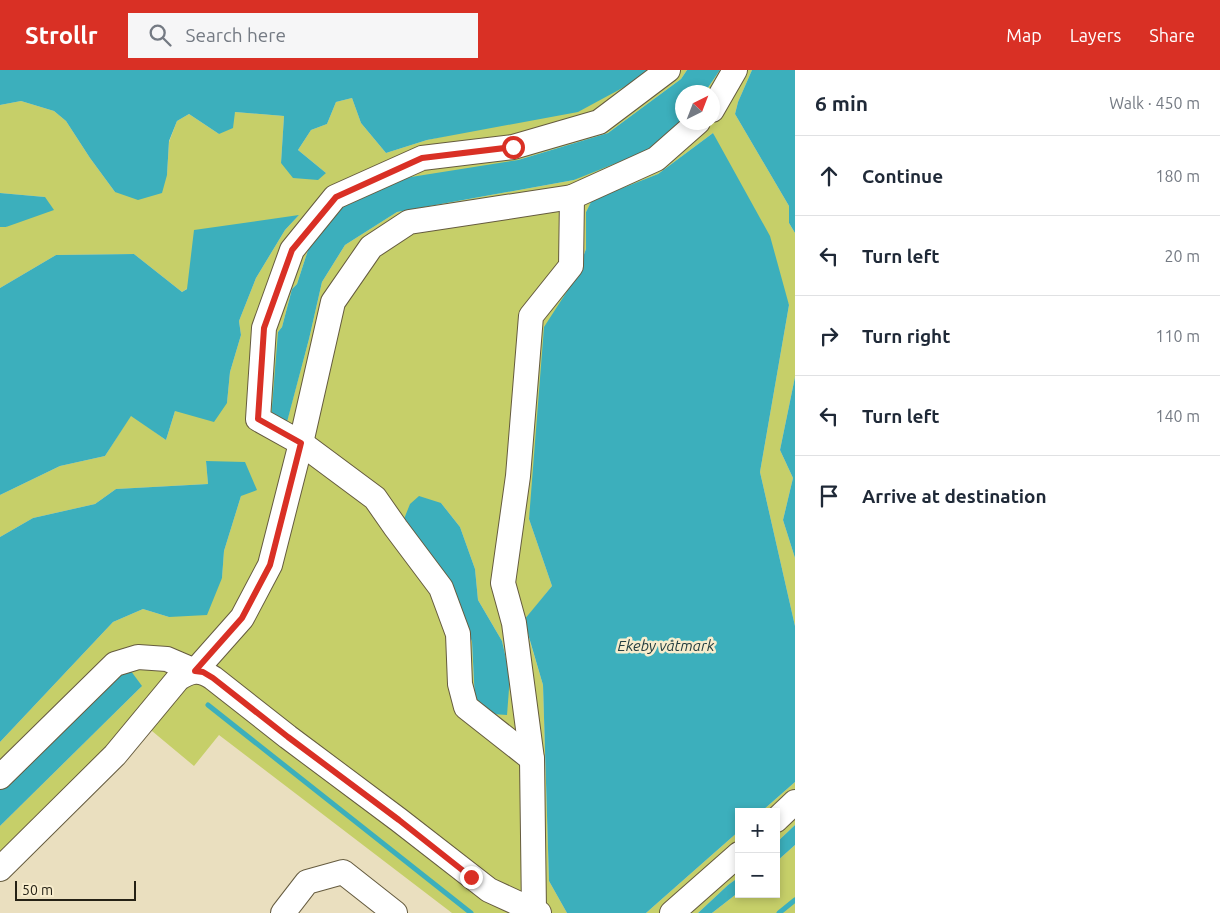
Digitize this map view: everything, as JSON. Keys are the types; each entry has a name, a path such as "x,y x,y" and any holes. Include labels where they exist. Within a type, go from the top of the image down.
{"lane":[{"path":"532,759 466,707 460,684 458,634 441,588 376,498 301,443 258,419 264,328 292,250 336,197 422,158 513,147 600,122 668,70"},
{"path":"720,96 735,70"},
{"path":"0,869 115,754 178,679 185,674 195,671 242,618 270,565 301,443 333,302 371,247 409,222 572,197 656,159 689,130"},
{"path":"0,778 115,664 138,657 167,659 195,671 203,672 213,678 471,877 498,895 536,912 532,759 514,624 503,583 518,476 531,316 571,266 572,197"},
{"path":"780,816 795,802"},
{"path":"672,913 735,858"},
{"path":"283,913 307,882 343,872 394,913"}],"green space":[{"path":"647,70 687,70 681,79 608,133 518,160 309,247 297,284 292,289 282,327 278,332 287,421 322,282 345,245 397,212 574,180 675,127 675,130 720,130 720,85 710,85 720,70 752,70 738,102 735,114 789,206 789,223 795,233 795,377 780,450 793,478 783,520 795,558 795,626 760,472 789,305 713,133 658,174 592,201 586,212 586,249 575,279 529,519 552,586 524,621 543,685 549,881 567,913 452,913 219,735 194,766 146,726 0,861 0,826 142,686 0,787 0,742 113,622 143,609 169,617 222,578 224,551 241,496 206,461 208,484 116,489 95,504 33,518 0,537 0,495 60,466 105,456 131,415 166,440 175,411 227,403 230,372 241,335 239,321 256,278 285,230 299,215 182,292 134,254 56,255 0,288 0,227 6,227 45,197 0,193 0,105 21,101 54,111 66,121 115,192 167,175 169,142 177,121 189,114 219,134 235,112 284,116 281,163 326,173 298,150 311,130 327,124 336,102 352,98 361,123 386,153 639,79","holes":["441,503 460,527 475,569 478,600 502,641 510,676 475,701 472,642 458,600"]},
{"path":"795,782 795,825 780,839 780,808 766,808"},
{"path":"735,835 735,880 698,913 646,913"},
{"path":"795,845 795,913 712,913 735,895 735,898 780,898 780,858"}],"water":[{"path":"0,70 647,70 639,79 578,112 427,140 386,153 361,123 352,98 336,102 327,124 311,130 298,150 326,173 318,180 293,178 281,163 284,116 235,112 233,128 219,134 189,114 177,121 169,141 167,175 162,193 138,200 115,192 66,121 54,111 21,101 0,105"},
{"path":"687,70 720,70 710,85 675,85 675,129 644,152 574,180 397,212 345,245 322,282 287,422 271,419 278,332 282,327 292,289 297,284 309,247 343,206 379,187 411,177 518,160 608,133 681,79"},
{"path":"752,70 795,70 795,233 789,223 789,206 735,114 738,102"},
{"name":"Ekeby våtmark","path":"713,133 770,236 789,305 760,472 795,626 795,782 766,808 735,808 735,835 646,913 567,913 549,881 543,685 524,620 552,586 529,519 544,327 575,279 586,249 586,212 592,200 658,174"},
{"path":"0,193 45,197 54,210 6,227 0,227"},
{"path":"299,215 285,230 256,278 239,321 241,335 230,372 227,403 214,422 175,411 166,440 131,416 105,456 60,466 0,495 0,288 56,255 134,254 182,292 187,289 194,230"},
{"path":"795,377 795,558 783,520 793,478 780,450"},
{"path":"206,461 245,462 257,490 241,496 224,551 222,578 207,615 169,617 143,609 113,622 0,742 0,537 33,518 95,504 116,489 208,484"},
{"path":"419,496 441,503 460,527 475,569 478,600 502,641 510,676 507,715 492,714 475,701 472,642 458,600 416,542 404,519 410,504"},
{"path":"128,667 142,686 0,826 0,787"},
{"path":"795,825 795,845 780,858 780,839"},
{"path":"735,880 735,895 712,913 698,913"}],"waterway":[{"path":"208,705 471,913"},
{"path":"779,913 795,900"}],"route":[{"path":"471,877 208,674 195,671 242,618 270,565 301,443 258,419 264,328 292,250 336,197 422,158 513,147"}]}
